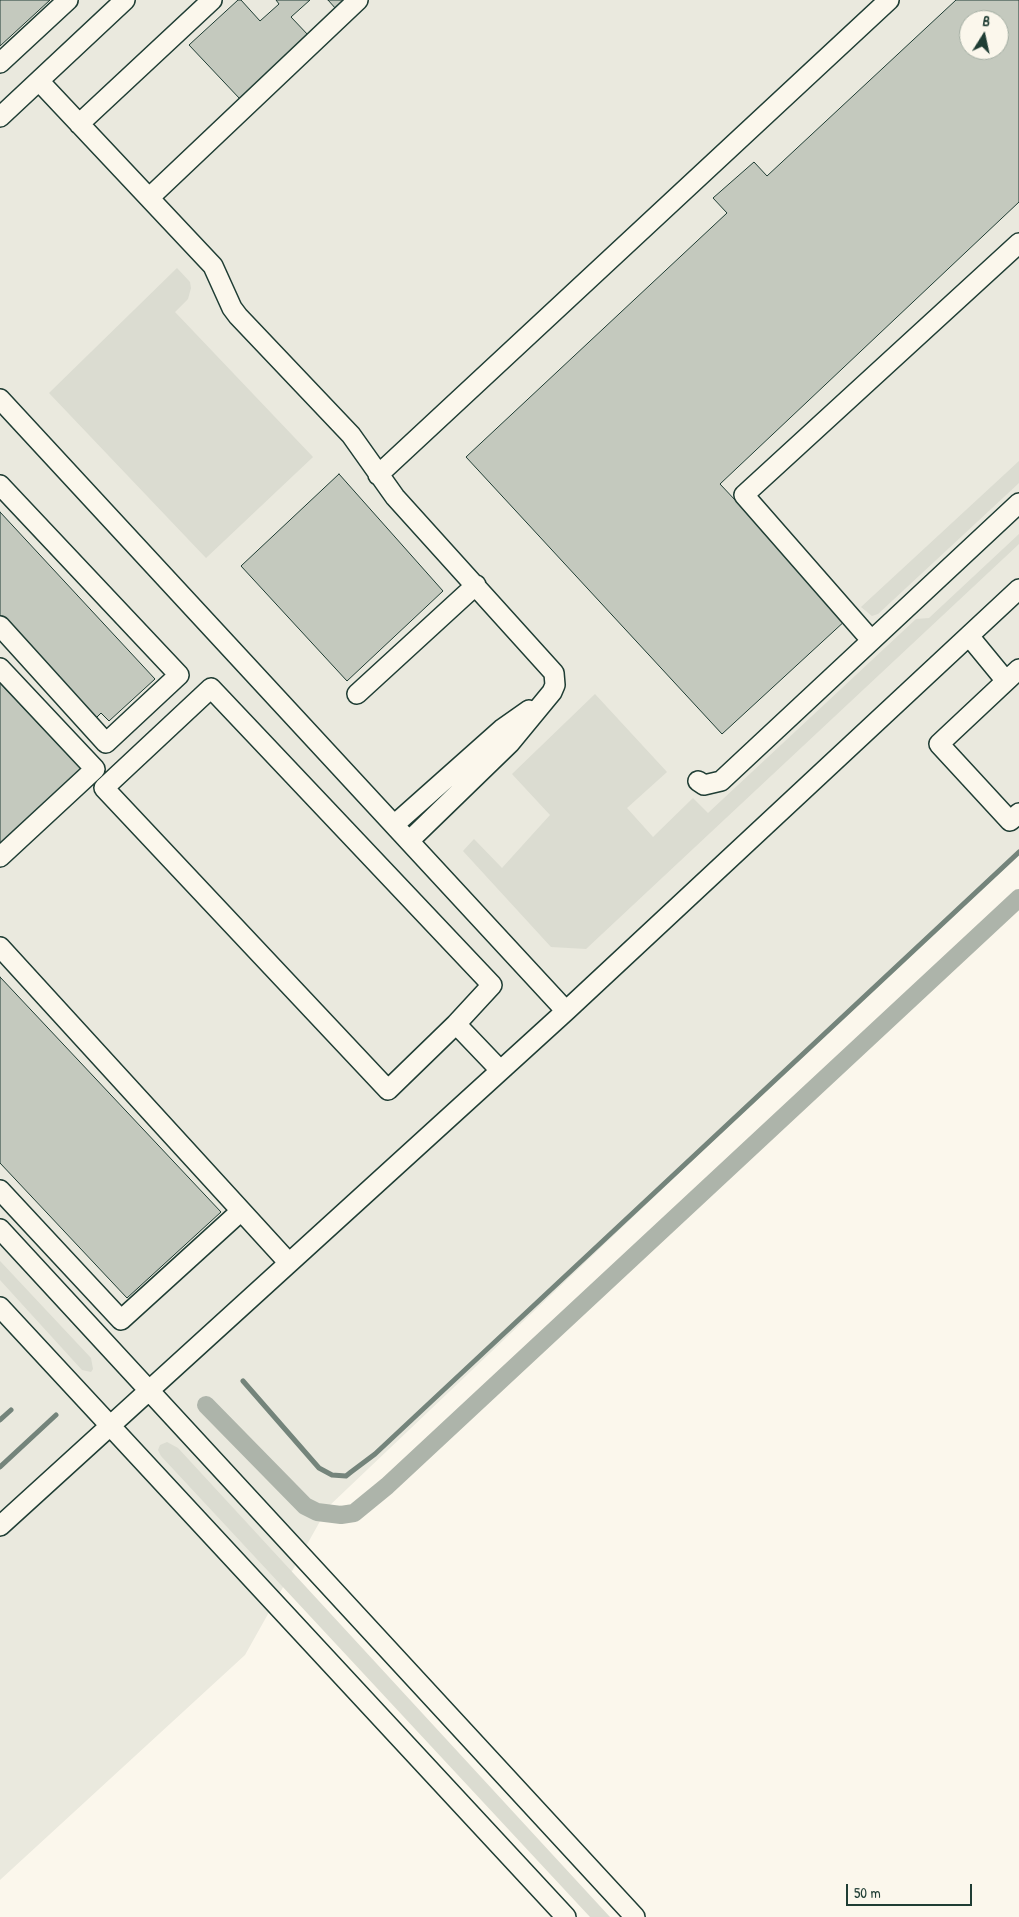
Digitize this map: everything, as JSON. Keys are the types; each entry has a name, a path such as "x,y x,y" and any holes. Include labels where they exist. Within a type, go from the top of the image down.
{"street":[{"path":"0,64 68,0"},
{"path":"0,117 126,0"},
{"path":"79,124 212,0"},
{"path":"149,198 358,0"},
{"path":"378,475 889,0"},
{"path":"38,81 213,266 232,308 238,316 350,435 395,497 554,673 556,686 510,743 409,841"},
{"path":"871,640 744,495 1019,243"},
{"path":"0,399 566,1011"},
{"path":"0,485 179,675 106,743 0,626"},
{"path":"698,781 704,785 721,781 1019,503"},
{"path":"357,694 476,585"},
{"path":"0,1526 566,1011 1019,589"},
{"path":"969,636 1012,675 939,744 1010,821 1019,813"},
{"path":"0,668 95,769 0,857"},
{"path":"211,688 492,985 456,1024 388,1090 104,788 211,688"},
{"path":"394,825 502,728 548,696"},
{"path":"0,947 289,1263"},
{"path":"456,1024 500,1070"},
{"path":"0,1190 121,1320 241,1211"},
{"path":"0,1229 635,1917"},
{"path":"0,1307 566,1917"}],"shaded area":[{"path":"0,0 1019,0 1019,850 328,1507 245,1655 0,1880"},
{"path":"177,268 190,282 191,288 188,299 175,312 313,457 206,558 49,393"},
{"path":"1019,461 1019,483 878,614 872,616 861,607"},
{"path":"1019,534 1019,544 586,949 551,947 463,851 474,839 502,868 550,815 512,774 595,694 667,772 627,808 653,837 693,798 708,813 916,619 929,618"},
{"path":"0,1261 91,1358 93,1369 91,1372 82,1370 0,1280"},
{"path":"167,1442 178,1448 610,1917 590,1917 161,1456 158,1450 160,1445"}],"building":[{"path":"0,0 50,0 0,46"},
{"path":"238,0 241,0 260,21 279,4 276,0 310,0 291,17 309,36 240,99 189,45"},
{"path":"328,0 346,0 336,9"},
{"path":"956,0 1019,0 1019,202 720,484 847,619 722,734 466,457 727,213 713,198 754,162 767,176"},
{"path":"339,474 443,591 347,681 241,566"},
{"path":"0,512 155,679 109,721 101,713 94,720 0,619"},
{"path":"0,683 84,772 0,850"},
{"path":"0,977 221,1212 127,1298 0,1163"}],"waterway":[{"path":"243,1381 319,1468 332,1475 346,1476 375,1454 1019,852"},
{"path":"206,1405 305,1506 317,1512 341,1515 354,1513 387,1486 1019,898"},
{"path":"0,1420 11,1410"},
{"path":"0,1467 56,1415"}]}
